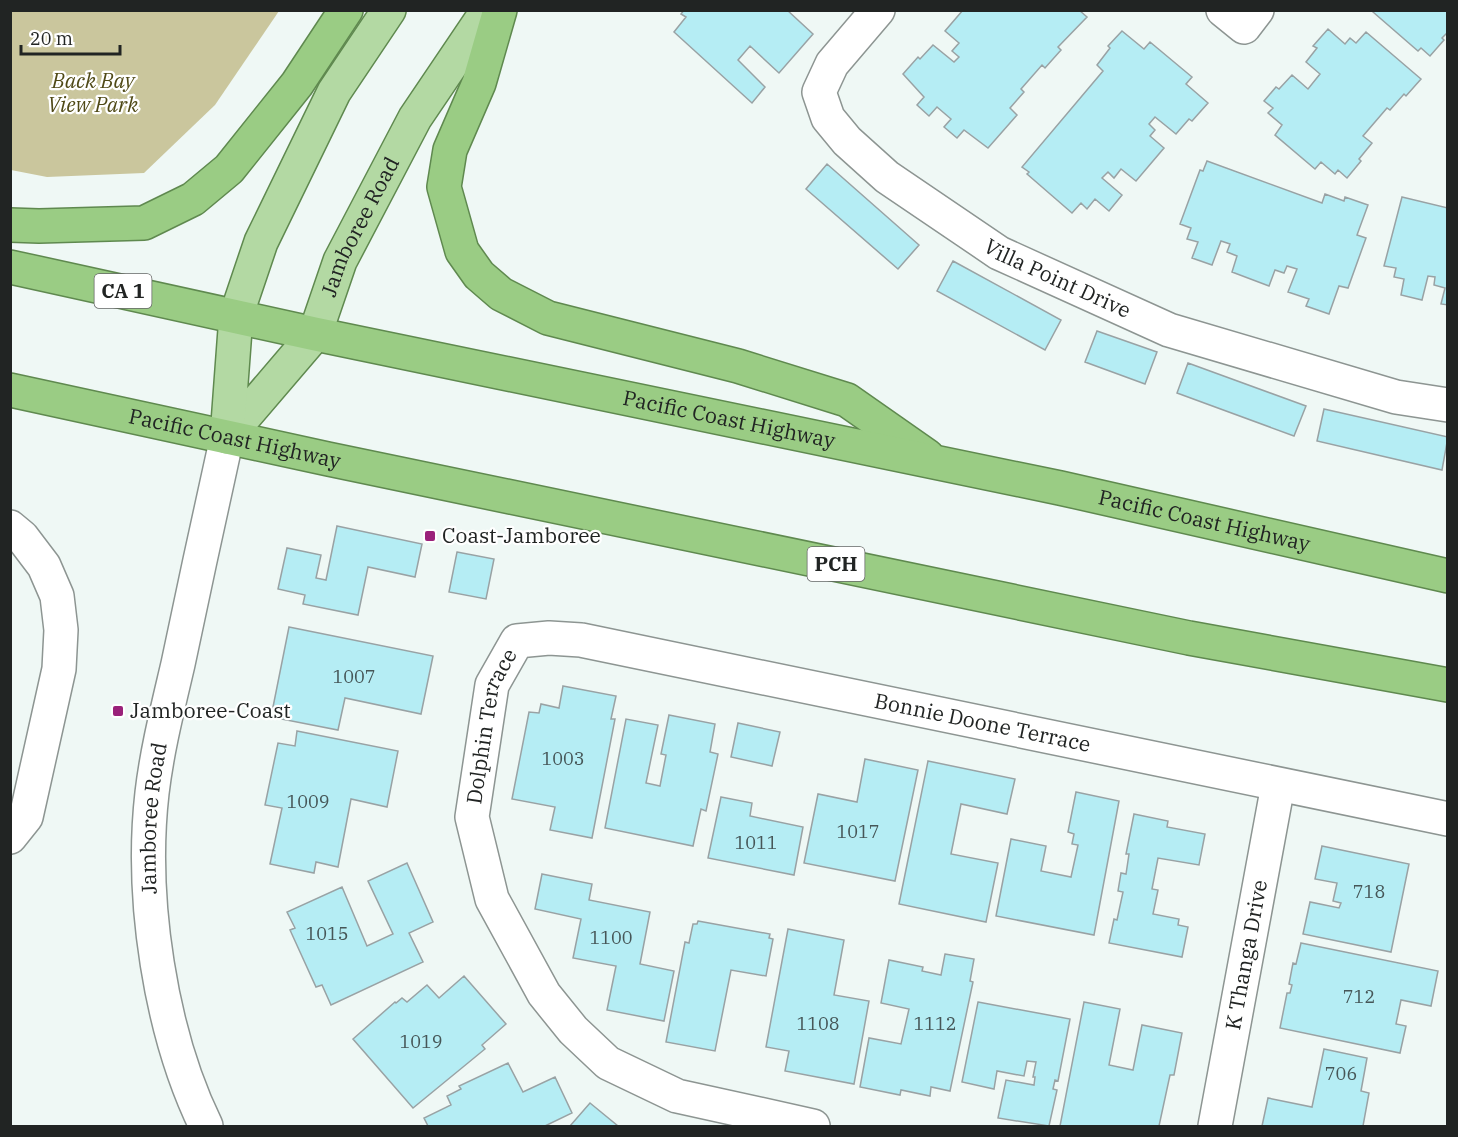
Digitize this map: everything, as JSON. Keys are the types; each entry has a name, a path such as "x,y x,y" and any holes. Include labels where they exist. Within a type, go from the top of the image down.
{"highway":[{"path":"10,225 144,222 192,199 229,170 297,84 346,10"},
{"path":"500,10 479,83 450,150 444,187 462,251 479,275 501,294 548,318 738,366 847,400 939,464"},
{"name":"Pacific Coast Highway","path":"10,267 315,334 1059,488 1448,576"},
{"name":"Pacific Coast Highway","path":"10,390 1155,630 1448,685"}],"main road":[{"name":"Jamboree Road","path":"227,437 236,316 261,242 334,92 389,10"},
{"name":"Jamboree Road","path":"227,437 315,334 340,261 415,117 488,10"}],"street":[{"name":"Villa Point Drive","path":"878,10 832,64 819,92 828,118 847,141 887,177 999,253 1169,330 1396,397 1448,405"},
{"path":"1223,10 1244,27 1257,10"},
{"name":"Jamboree Road","path":"206,1126 198,1110 174,1039 159,975 151,916 149,850 152,793 162,736 227,437"},
{"path":"10,527 22,537 44,566 57,596 61,630 59,669 26,817 10,837"},
{"name":"Bonnie Doone Terrace","path":"517,641 549,638 581,640 1448,819"},
{"name":"Dolphin Terrace","path":"517,641 492,685 472,817 492,899 544,994 573,1030 608,1063 618,1068 677,1096 813,1126"},
{"name":"K Thanga Drive","path":"1215,1126 1278,784"}],"green space":[{"name":"Back Bay View Park","path":"10,11 279,11 215,105 144,173 47,177 11,170"}],"building":[{"path":"684,10 787,10 813,34 779,73 750,46 738,60 765,87 752,103 674,32 686,17 681,14"},
{"path":"963,10 1079,10 1087,17 1058,47 1061,50 1045,68 1042,65 1021,89 1024,92 1010,108 1017,115 988,148 964,130 957,138 944,127 951,119 937,107 929,116 917,105 924,97 903,74 933,45 954,62 959,57 952,51 959,43 945,31"},
{"path":"1375,10 1448,10 1448,32 1430,56 1421,48 1418,51 1373,12"},
{"path":"1328,29 1345,44 1350,38 1356,43 1366,32 1421,79 1390,110 1387,108 1363,136 1372,143 1347,178 1338,170 1335,174 1321,162 1315,169 1275,135 1282,125 1268,113 1273,108 1264,101 1276,87 1279,89 1292,75 1308,89 1320,74 1306,62 1317,48 1313,46"},
{"path":"1122,31 1144,49 1150,42 1192,77 1186,84 1208,103 1176,134 1155,117 1149,124 1155,130 1150,136 1164,148 1136,181 1121,169 1114,178 1108,172 1102,178 1122,195 1109,211 1095,199 1087,209 1081,203 1072,213 1022,167 1103,71 1097,65 1110,48 1108,46"},
{"path":"1207,161 1322,203 1325,194 1344,201 1345,197 1368,205 1357,235 1366,238 1348,288 1339,286 1329,314 1306,306 1309,299 1288,292 1297,269 1287,266 1284,273 1275,270 1269,286 1232,272 1237,256 1227,252 1230,244 1221,241 1212,265 1192,258 1198,242 1187,239 1191,228 1180,224 1200,170 1203,171"},
{"path":"827,164 919,245 898,269 806,189"},
{"path":"1402,197 1448,208 1448,305 1441,304 1445,288 1434,285 1435,277 1428,276 1422,300 1401,295 1404,279 1394,277 1396,268 1384,266"},
{"path":"953,261 1061,320 1045,350 937,291"},
{"path":"1097,331 1157,352 1145,384 1085,362"},
{"path":"1188,363 1306,406 1294,436 1177,393"},
{"path":"1324,409 1448,437 1442,470 1317,441"},
{"path":"337,526 422,544 415,577 368,567 358,615 303,604 305,595 278,589 287,548 321,555 316,578 326,580"},
{"path":"457,552 494,559 486,599 449,592"},
{"path":"289,627 433,656 421,714 345,698 338,730 271,717"},
{"path":"563,686 616,696 611,719 615,719 592,838 550,830 555,807 512,799 529,712 539,713 541,704 559,708"},
{"path":"669,715 715,724 710,752 718,754 706,811 701,809 693,846 605,828 626,719 658,725 646,783 660,786 666,755 661,754"},
{"path":"738,723 780,732 772,766 731,757"},
{"path":"297,731 398,751 387,807 351,799 338,867 316,862 314,873 270,864 282,808 265,805 278,743 295,746"},
{"path":"865,759 918,770 895,881 804,863 818,794 857,802"},
{"path":"928,761 1015,779 1007,814 961,804 951,854 998,863 986,922 899,904"},
{"path":"1076,792 1119,801 1094,935 996,916 1011,839 1046,846 1041,871 1071,877 1078,845 1072,844 1074,834 1068,832"},
{"path":"721,797 752,803 750,816 803,827 794,875 708,858"},
{"path":"1134,814 1168,821 1167,827 1205,834 1199,865 1158,858 1152,889 1158,890 1153,914 1179,919 1178,925 1188,927 1182,957 1109,943 1123,892 1118,891 1121,873 1126,874 1129,854 1126,854"},
{"path":"1322,846 1409,864 1391,952 1303,934 1310,902 1339,908 1341,903 1333,901 1337,883 1315,879"},
{"path":"407,863 433,922 409,933 423,962 331,1005 322,985 316,987 290,930 295,928 287,912 342,887 367,946 393,934 368,881"},
{"path":"542,874 592,884 589,900 650,912 640,964 674,971 664,1021 607,1010 616,966 573,958 581,919 535,909"},
{"path":"698,921 770,934 769,938 773,939 766,976 731,970 715,1051 666,1042 685,942 689,943 693,924 697,924"},
{"path":"788,929 844,940 834,995 869,1001 854,1084 785,1071 789,1051 766,1047"},
{"path":"1301,943 1438,971 1431,1006 1401,1000 1396,1024 1406,1026 1400,1053 1280,1028 1287,993 1290,993 1292,985 1289,984 1293,963 1296,964"},
{"path":"945,954 974,959 970,981 973,982 950,1091 931,1087 930,1096 901,1090 900,1095 860,1087 869,1038 901,1044 909,1009 881,1003 889,960 923,967 922,971 941,975"},
{"path":"464,976 506,1024 482,1045 485,1049 413,1108 353,1039 402,998 407,1002 427,985 439,998"},
{"path":"978,1002 1070,1019 1058,1081 1055,1080 1053,1089 1057,1090 1049,1126 998,1118 1006,1080 1034,1085 1036,1062 1027,1061 1024,1076 997,1071 994,1089 962,1082"},
{"path":"1084,1002 1120,1009 1109,1065 1133,1070 1142,1025 1182,1033 1174,1075 1170,1075 1159,1126 1060,1126"},
{"path":"1324,1049 1367,1058 1361,1091 1369,1093 1363,1126 1262,1126 1268,1098 1312,1107"},
{"path":"508,1063 523,1092 555,1077 572,1113 545,1126 428,1126 424,1118 451,1105 447,1096 461,1089 459,1086"},
{"path":"590,1103 618,1126 570,1126"}],"place":[{"name":"Coast-Jamboree","path":"430,536"},
{"name":"Jamboree-Coast","path":"118,711"}]}
